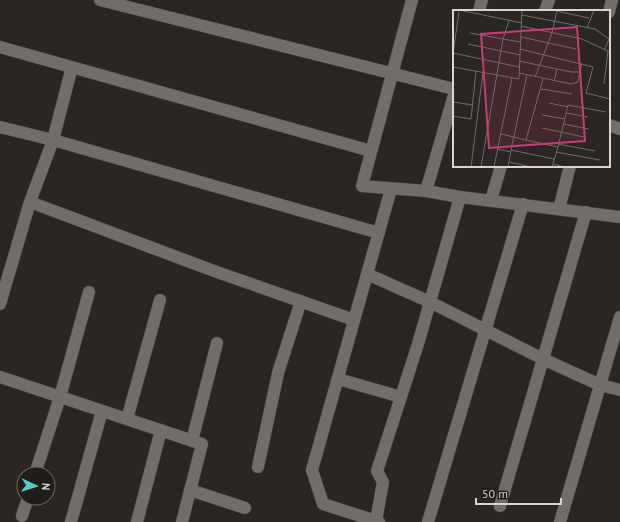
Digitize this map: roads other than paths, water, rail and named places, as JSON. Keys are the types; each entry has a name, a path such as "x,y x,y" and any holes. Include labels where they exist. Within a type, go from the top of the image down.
{"street":[{"path":"100,0 453,89"},
{"path":"412,0 362,186 426,191 460,197 620,217"},
{"path":"479,10 482,0"},
{"path":"545,10 549,0"},
{"path":"610,10 612,0"},
{"path":"0,47 372,151"},
{"path":"0,304 30,202 53,140 72,67"},
{"path":"426,191 453,98"},
{"path":"610,125 620,129"},
{"path":"0,127 53,140 379,234"},
{"path":"491,200 501,167"},
{"path":"559,209 570,167"},
{"path":"391,189 312,470 323,504 378,521 383,482 377,470 430,302 460,197"},
{"path":"30,202 214,271 354,320"},
{"path":"428,522 523,204"},
{"path":"500,506 586,212"},
{"path":"368,274 430,302 543,359 600,385 620,390"},
{"path":"38,466 60,397 89,292"},
{"path":"127,419 160,300"},
{"path":"258,467 278,373 301,301"},
{"path":"560,522 620,317"},
{"path":"192,440 217,343"},
{"path":"0,378 202,444 182,522"},
{"path":"338,379 401,397"},
{"path":"71,522 102,411"},
{"path":"137,522 161,430"},
{"path":"190,490 245,508"},
{"path":"22,516 25,506"}]}
